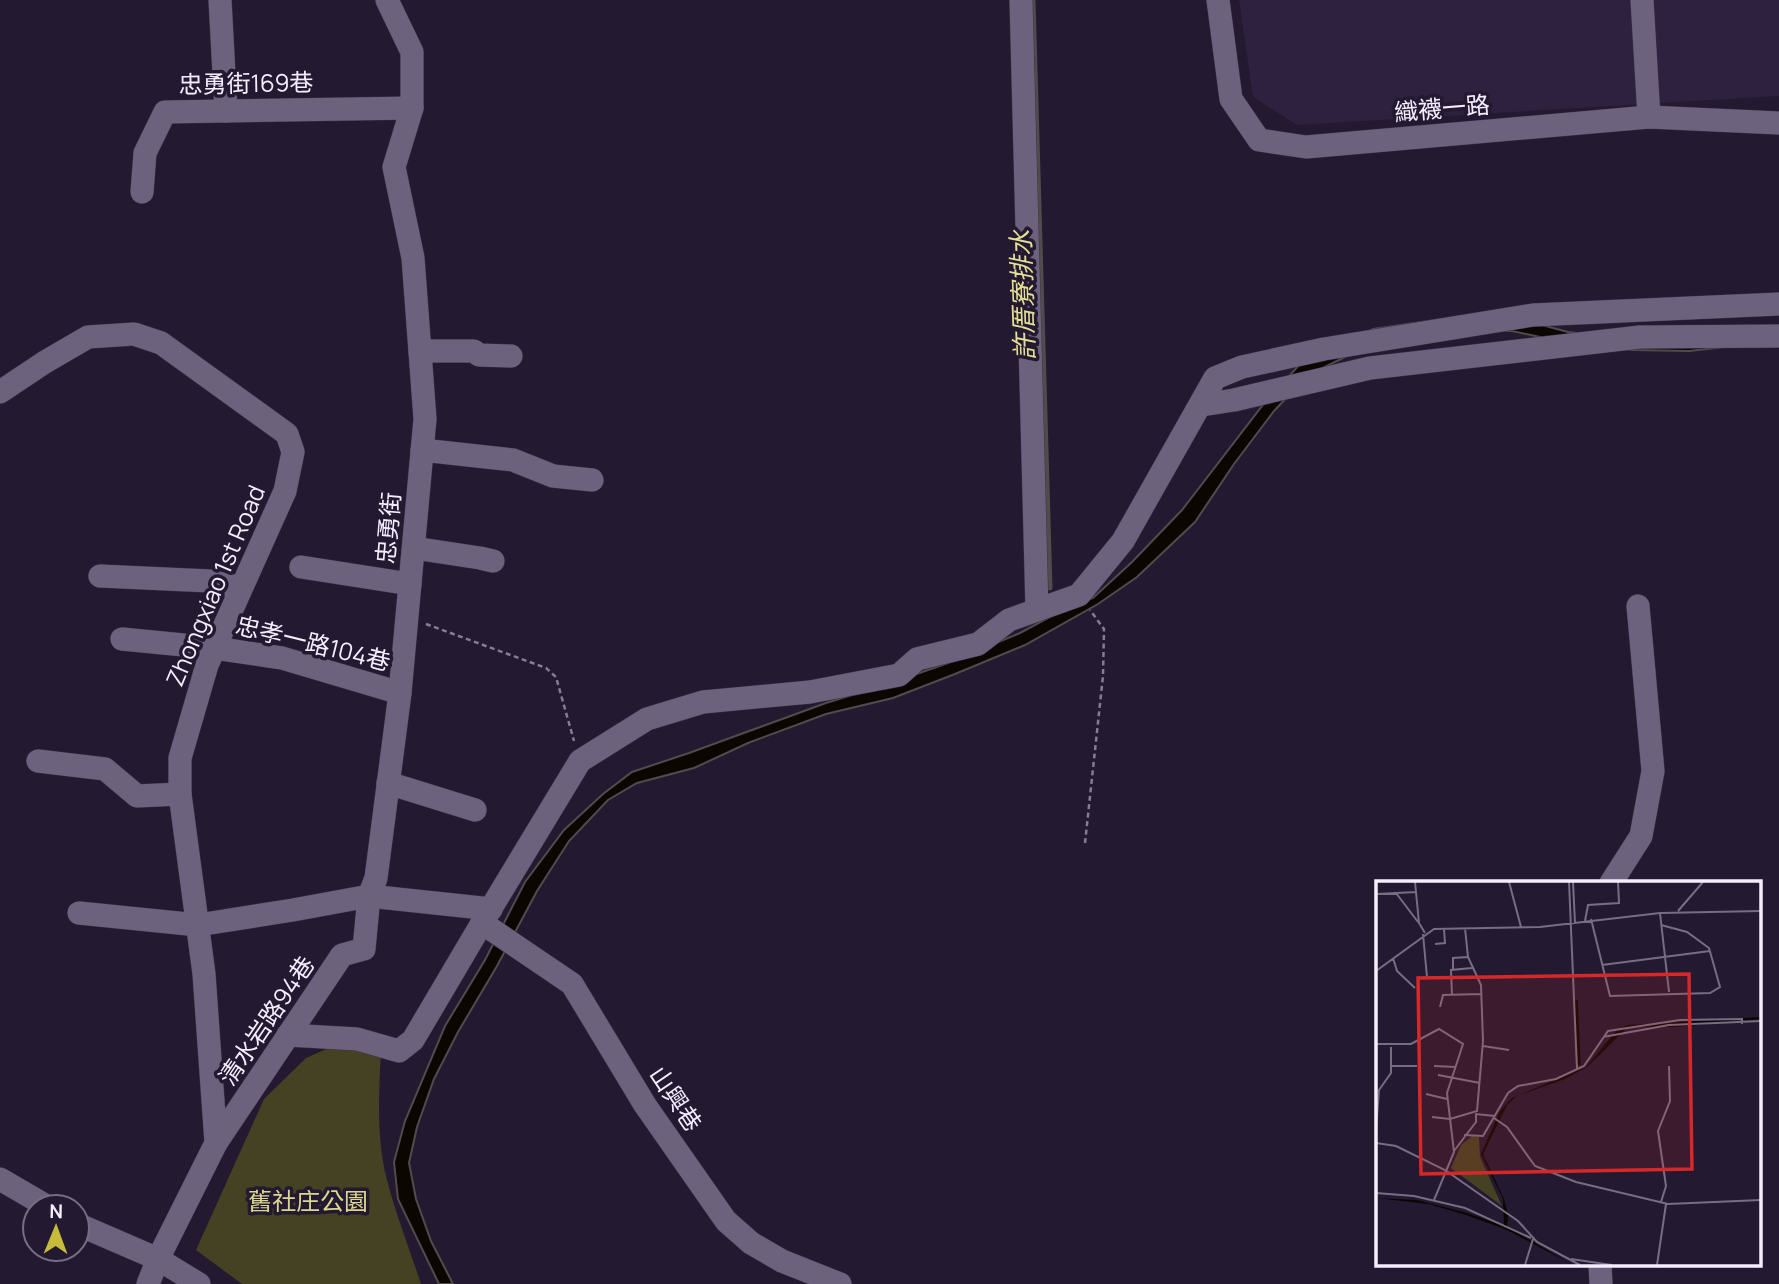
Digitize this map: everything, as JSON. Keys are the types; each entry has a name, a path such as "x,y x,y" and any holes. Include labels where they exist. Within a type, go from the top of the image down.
{"street":[{"path":"220,0 226,111"},
{"name":"忠勇街","path":"369,896 376,878 400,693 425,419 413,258 394,167 412,108 412,52 387,0"},
{"path":"1021,0 1037,610"},
{"name":"織襪一路","path":"1218,0 1231,99 1259,140 1306,147 1649,117 1779,123"},
{"path":"1642,0 1649,117"},
{"name":"忠勇街169巷","path":"142,192 145,153 165,111 412,108"},
{"path":"288,1035 357,1039 399,1051 414,1040 580,761 646,719 703,702 810,692 899,675 917,659 978,644 1010,620 1079,595 1123,541 1215,378 1242,367 1324,349 1532,315 1779,304"},
{"name":"Zhongxiao 1st Road","path":"0,391 88,337 134,334 161,343 287,433 293,452 285,491 207,665 180,758 180,794 204,974 216,1143"},
{"path":"1202,405 1370,369 1424,362 1640,337 1779,336"},
{"path":"420,351 474,351 479,355 511,356"},
{"path":"422,450 513,460 554,476 592,480"},
{"path":"414,548 493,561"},
{"path":"301,567 410,584"},
{"path":"100,576 210,581 241,588"},
{"path":"1612,881 1641,836 1653,771 1638,606"},
{"name":"忠孝一路104巷","path":"122,639 214,648 282,659 400,693"},
{"path":"38,761 104,769 137,796 180,794"},
{"path":"388,783 475,810"},
{"path":"79,913 198,925 369,896 486,916"},
{"name":"清水岩路94巷","path":"216,1143 342,955 364,949 369,896"},
{"name":"山興巷","path":"486,916 572,984 645,1105 726,1221 751,1243 782,1261 840,1284"},
{"path":"148,1284 216,1143"},
{"path":"0,1179 24,1193"},
{"path":"91,1230 158,1259 199,1284"},
{"path":"1600,1266 1601,1284"}],"path":[{"path":"1079,595 1104,629 1103,676 1085,843"},
{"path":"407,617 546,668 556,677 580,761"}],"shaded area":[{"path":"1239,0 1779,0 1779,96 1297,125 1253,97"},
{"path":"1463,316 1512,317 1568,332 1633,339 1779,341 1689,351 1633,350 1568,343 1512,331 1463,330 1347,356 1308,375 1274,411 1195,522 1137,577 1098,604 1025,645 955,674 893,698 826,714 748,743 694,768 637,783 608,800 569,841 537,891 434,1079 417,1127 409,1163 416,1199 431,1241 453,1284 439,1284 398,1199 394,1162 405,1121 445,1026 485,960 525,882 564,830 632,772 948,663 1093,598 1182,510 1269,397 1303,361 1373,329"}],"green space":[{"name":"舊社庄公園","path":"340,1043 381,1050 381,1148 387,1180 421,1284 242,1284 196,1250 264,1099 306,1058"}],"waterway":[{"name":"許厝寮排水","path":"1033,0 1050,588"}]}
